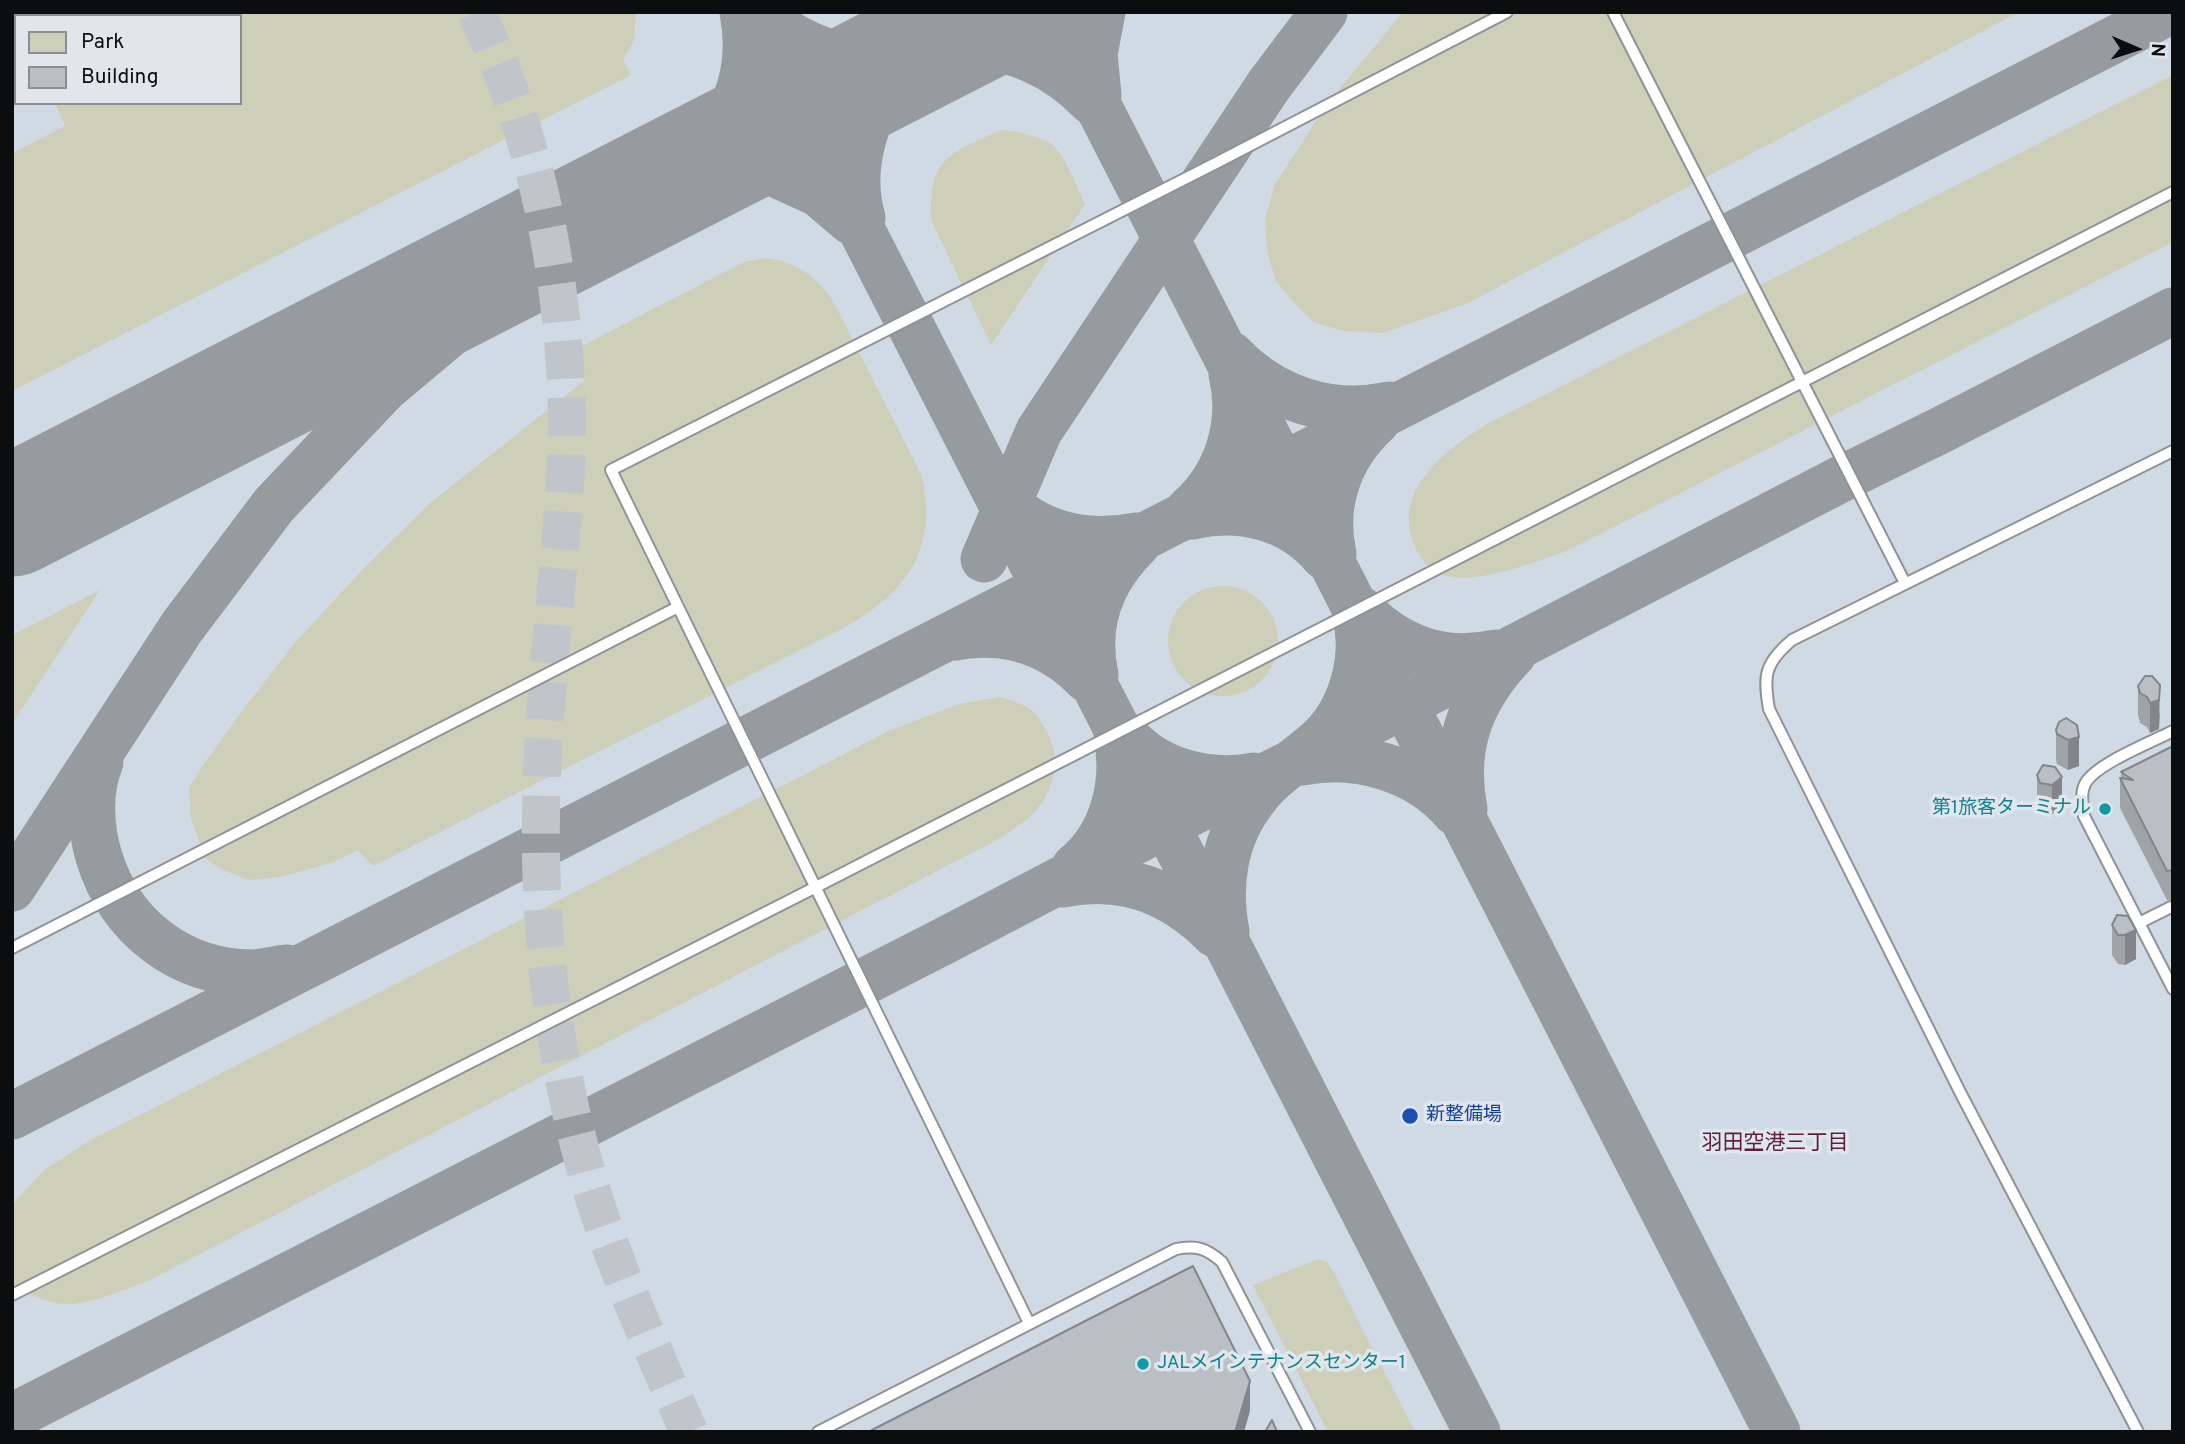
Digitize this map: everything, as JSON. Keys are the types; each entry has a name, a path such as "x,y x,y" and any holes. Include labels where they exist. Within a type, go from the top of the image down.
{"lane":[{"path":"1029,1324 611,470 1181,181 1507,12"},
{"path":"1613,12 1905,583"},
{"path":"12,1295 816,887 2173,192"},
{"path":"2138,1432 1959,1093 1769,709 1765,675 1780,650 1792,640 2173,451"},
{"path":"12,948 678,607"},
{"path":"2173,731 2095,770 2085,784 2082,798 2084,816 2173,989"},
{"path":"2139,923 2171,907"},
{"path":"818,1432 1176,1249 1198,1247 1209,1251 1222,1262 1310,1432"}],"shaded area":[{"path":"2173,12 2173,1432 12,1432 12,41 14,40 14,105 242,105 242,14 65,14"}],"green space":[{"path":"636,12 634,41 623,59 631,75 12,391 12,153 65,126 56,105 242,105 242,14 164,14"},
{"path":"1403,12 2019,12 1468,303 1383,333 1344,331 1315,323 1276,281 1267,252 1265,220 1274,186 1327,104"},
{"path":"2173,75 2173,242 1571,549 1509,570 1460,578 1436,571 1419,555 1409,524 1410,506 1417,489 1440,459 1487,424"},
{"path":"1000,130 1027,134 1053,145 1067,165 1085,204 991,345 931,220 931,199 934,182 946,160"},
{"path":"765,258 785,262 803,271 832,299 921,474 926,500 922,546 901,583 866,614 844,628 373,866 358,850 331,863 280,877 248,880 219,868 205,858 191,818 189,788 242,711 293,645 363,569 429,504 584,381 570,352 744,262"},
{"path":"1223,586 1244,590 1262,602 1274,620 1278,641 1274,662 1262,680 1244,692 1223,696 1202,692 1184,680 1172,662 1168,641 1172,620 1184,602 1202,590"},
{"path":"100,590 12,724 12,635"},
{"path":"1000,697 1023,705 1036,715 1053,746 1055,766 1051,785 1041,804 1020,825 995,841 148,1281 100,1298 69,1304 47,1301 12,1286 12,1205 44,1170 89,1141 891,730 959,704"},
{"path":"1318,1259 1327,1262 1333,1271 1415,1432 1328,1432 1253,1285"}],"building":[{"path":"2145,676 2152,676 2160,685 2159,700 2150,703 2147,697 2140,693 2138,686"},
{"path":"2066,718 2077,725 2079,737 2068,740 2057,734 2059,722"},
{"path":"2173,746 2173,870 2167,871 2120,778 2133,780 2121,772"},
{"path":"2043,765 2055,767 2062,777 2052,785 2040,783 2037,775"},
{"path":"2117,915 2128,916 2136,930 2118,935 2112,925"},
{"name":"JALメインテナンスセンター1","path":"1193,1266 1250,1381 1235,1432 868,1432"},
{"path":"1272,1420 1277,1432 1265,1432"}],"taxiway":[{"path":"679,174 712,140 735,103 746,60 743,12"},
{"path":"750,12 1477,1432"},
{"path":"761,12 790,35 807,44 843,56 881,59 962,46 981,46 1016,53 1064,77 1091,101"},
{"path":"862,218 857,178 863,137 870,118 879,99 903,66 938,34 957,12"},
{"path":"1050,12 1777,1432"},
{"path":"1098,95 1094,54 1102,12"},
{"path":"984,559 1039,431 1269,85 1324,12"},
{"path":"12,1116 2168,12"},
{"path":"12,888 182,627 274,505 384,389 491,299 659,185 694,170 726,166 774,173 818,193 851,221"},
{"path":"12,1417 2173,311"},
{"path":"1231,355 1265,383 1303,401 1345,409 1389,405"},
{"path":"1189,510 1213,482 1229,448 1236,412 1232,374"},
{"path":"1333,554 1330,517 1336,482 1352,450 1376,422"},
{"path":"1000,494 1028,519 1062,534 1099,539 1136,536"},
{"path":"1192,516 1228,512 1264,517 1296,532 1324,556"},
{"path":"1095,675 1092,638 1098,603 1114,572 1138,543"},
{"path":"1361,610 1390,634 1422,650 1458,657 1496,653"},
{"path":"1226,932 1223,879 1225,862 1236,829 1261,790 1318,742 1340,715 1348,700 1358,665 1355,613"},
{"path":"955,637 992,634 1026,640 1058,655 1087,679"},
{"path":"1464,809 1461,765 1468,726 1486,689 1513,654"},
{"path":"1124,734 1151,757 1183,772 1218,778 1254,776"},
{"path":"1075,867 1099,840 1114,807 1120,771 1117,735"},
{"path":"1303,762 1344,759 1385,767 1424,785 1455,812"},
{"path":"100,762 92,797 96,845 109,882 138,924 178,955 202,965 255,973 287,968"},
{"path":"1063,884 1106,881 1146,889 1182,907 1215,934"}],"runway":[{"path":"12,516 996,12"}],"tunnel":[{"path":"476,12 499,63 534,169 556,278 562,333 567,444 545,721 541,814 543,912 560,1058 581,1154 605,1230 627,1289 689,1432"}],"place":[{"name":"第1旅客ターミナル","path":"2105,809"},
{"name":"新整備場","path":"1410,1116"},
{"name":"JALメインテナンスセンター1","path":"1143,1364"}],"district":[{"name":"羽田空港三丁目","path":"1775,1145"}]}
